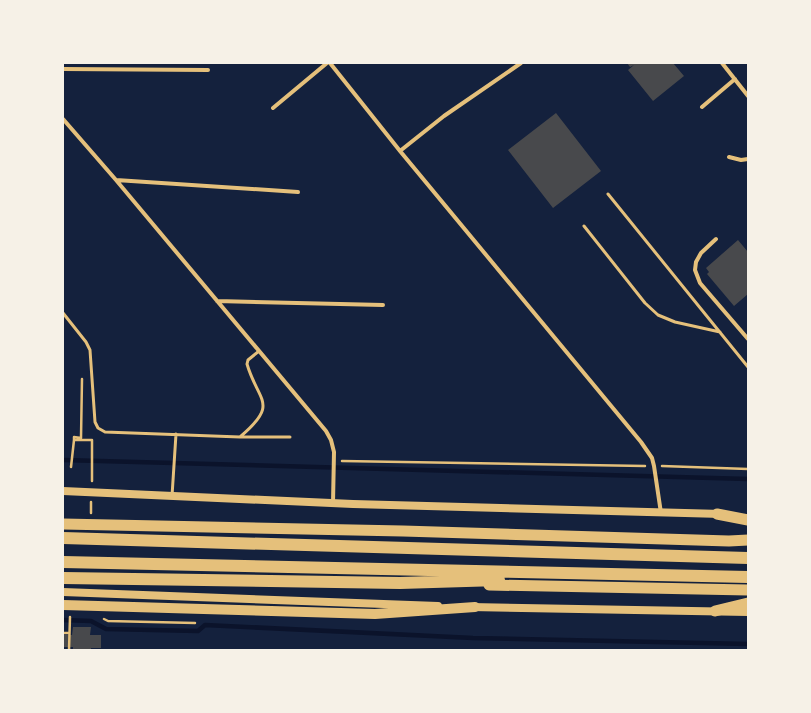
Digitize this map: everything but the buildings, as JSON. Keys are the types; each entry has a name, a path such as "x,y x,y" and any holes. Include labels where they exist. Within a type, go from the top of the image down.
{"highway":[{"path":"717,514 748,520"},
{"path":"63,524 729,541 748,540"},
{"path":"63,538 748,558"},
{"path":"63,562 748,577"},
{"path":"63,573 197,579 748,590"},
{"path":"63,578 400,583 658,575"},
{"path":"716,611 748,602"}],"main road":[{"path":"63,491 333,503 661,513 748,514"},
{"path":"63,592 475,607 748,612"},
{"path":"63,605 375,614 475,607"}],"street":[{"path":"273,108 327,63"},
{"path":"330,63 400,151 641,442 652,458 658,484 661,513"},
{"path":"400,151 444,116 521,63"},
{"path":"722,63 748,96"},
{"path":"63,69 208,70"},
{"path":"702,107 735,79"},
{"path":"63,119 116,180 326,431 332,446 334,461 333,503"},
{"path":"729,157 741,160 748,159"},
{"path":"116,180 298,192"},
{"path":"716,239 700,253 696,262 695,270 700,283 748,339"},
{"path":"217,300 383,305"}],"lane":[{"path":"608,194 748,367"},
{"path":"584,226 645,303 658,315 675,322 720,332"},
{"path":"63,313 86,342 90,350 94,422 98,428 104,432 240,437 290,437"},
{"path":"240,437 257,421 262,413 262,396 247,364 248,360 259,351"},
{"path":"172,496 176,434"}],"path":[{"path":"71,467 74,437 81,438 82,377"},
{"path":"74,440 92,440"},
{"path":"334,461 748,469"},
{"path":"69,650 70,614"},
{"path":"63,633 69,633"}],"waterway":[{"path":"63,460 748,479"},
{"path":"63,620 91,621 106,629 198,631 205,625 473,638 748,644"}]}
